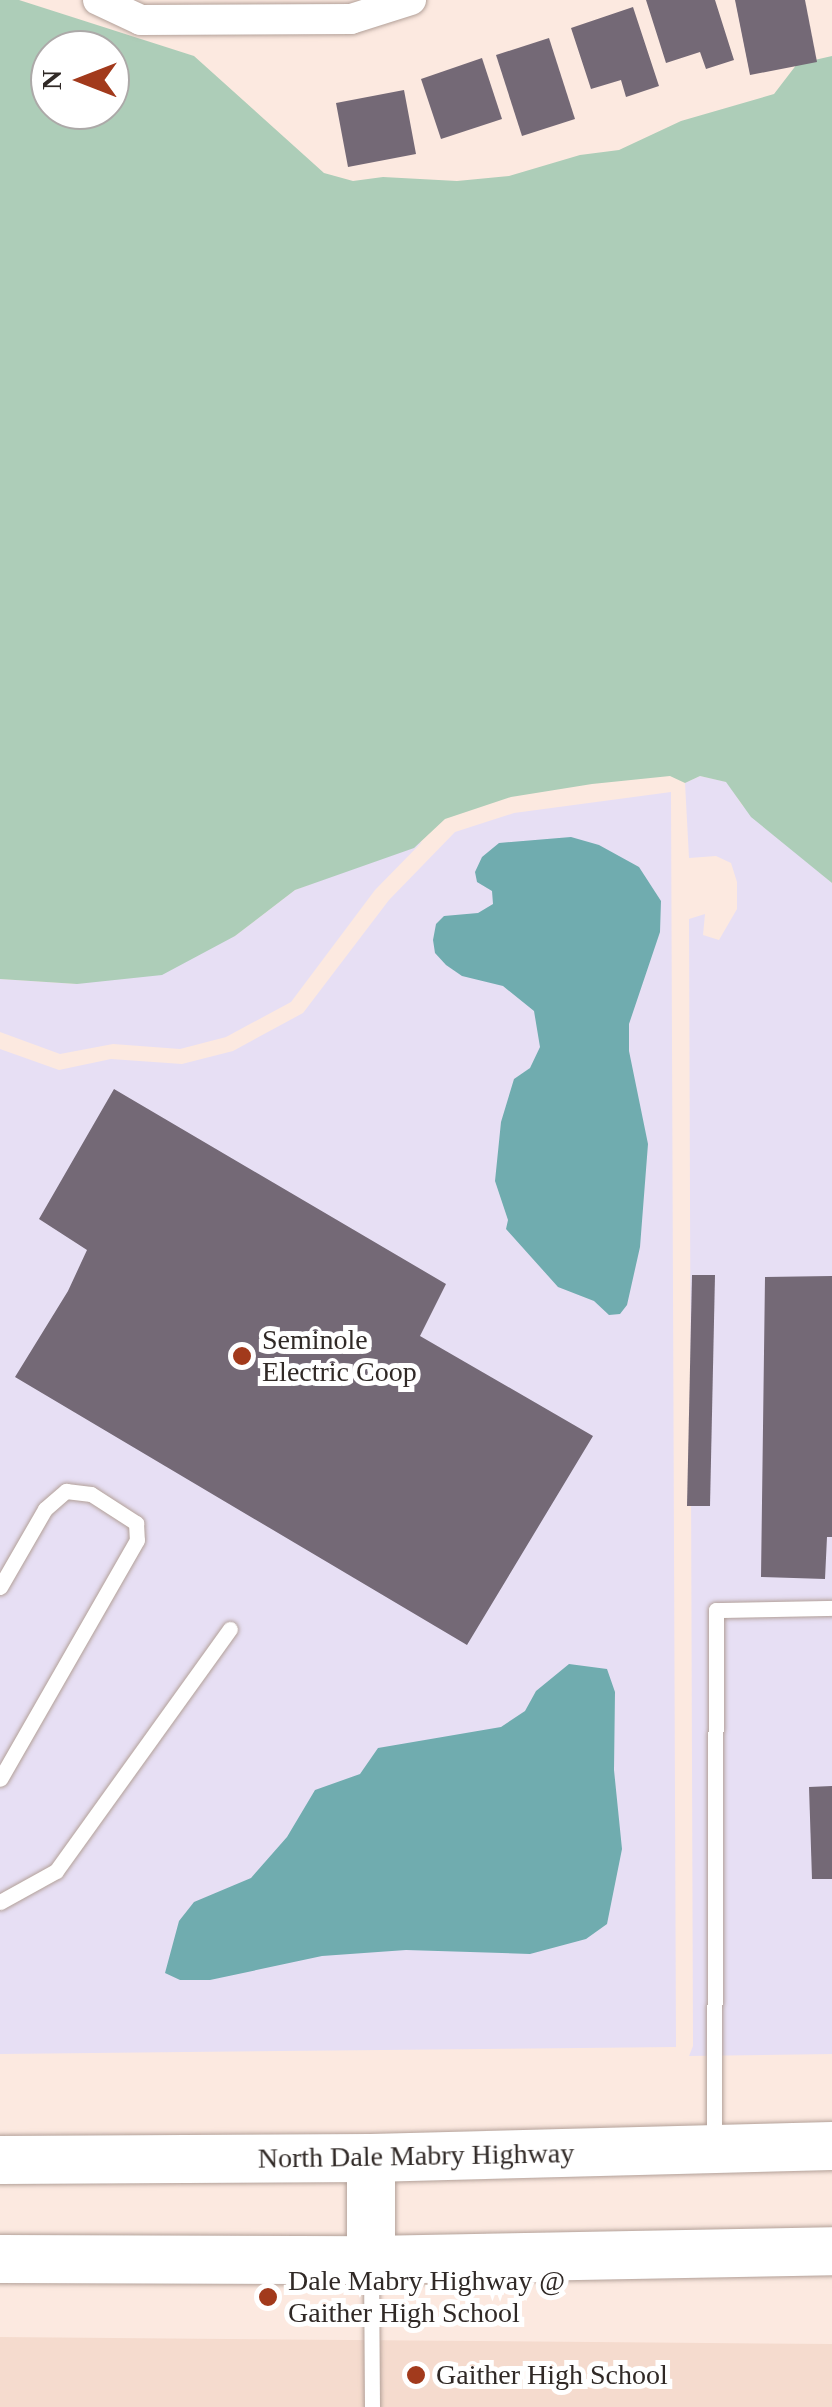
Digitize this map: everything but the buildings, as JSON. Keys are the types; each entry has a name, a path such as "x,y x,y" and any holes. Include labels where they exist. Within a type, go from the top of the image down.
{"main road":[{"name":"North Dale Mabry Highway","path":"0,2160 371,2158 832,2146"},
{"path":"371,2158 371,2260"},
{"path":"0,2259 371,2260 832,2252"}],"street":[{"path":"98,0 142,20 351,19 412,0"}],"lane":[{"path":"0,1587 45,1509 66,1492 91,1494 136,1522 137,1540 0,1778"},
{"path":"714,2149 716,1610 832,1608"},
{"path":"0,1902 56,1872 230,1629"},
{"path":"371,2260 372,2407"}],"shaded area":[{"path":"700,776 727,782 742,805 832,883 832,2054 689,2056 693,2046 689,919 705,914 703,935 719,940 737,909 737,882 731,863 716,856 689,858 685,783"},
{"name":"Seminole Electric Coop","path":"671,792 676,2047 0,2054 0,1049 59,1070 111,1059 182,1064 233,1051 303,1013 389,900 455,832 514,813"},
{"path":"422,842 375,890 291,1002 226,1037 180,1049 113,1044 60,1054 0,1032 0,979 77,984 235,936 295,890"},
{"name":"Gaither High School","path":"0,2337 832,2344 832,2407 0,2407"}],"green space":[{"path":"0,0 19,0 113,30 30,30 30,130 130,130 130,36 194,56 324,173 353,181 383,177 457,181 509,176 580,155 619,150 681,121 774,94 797,64 832,56 832,883 751,817 726,782 700,776 685,783 670,776 592,784 511,797 445,819 414,848 295,890 235,936 162,975 77,984 0,979"}],"water":[{"path":"571,837 599,845 639,867 661,901 660,932 629,1024 629,1051 648,1144 640,1247 627,1305 620,1314 609,1315 594,1301 558,1287 506,1229 508,1220 495,1181 501,1122 514,1079 530,1068 540,1047 534,1011 503,986 462,976 446,965 435,953 433,940 436,924 444,916 478,913 493,904 492,891 477,882 475,872 482,857 499,843"},
{"path":"569,1664 607,1669 615,1692 614,1770 622,1849 607,1924 586,1939 530,1954 406,1950 322,1956 210,1980 180,1980 165,1973 179,1921 194,1902 251,1878 287,1837 315,1790 360,1774 378,1748 501,1727 525,1711 536,1691"}],"place":[{"name":"Seminole Electric Coop","path":"242,1356"},
{"name":"Dale Mabry Highway @ Gaither High School","path":"268,2297"},
{"name":"Gaither High School","path":"416,2375"}]}
